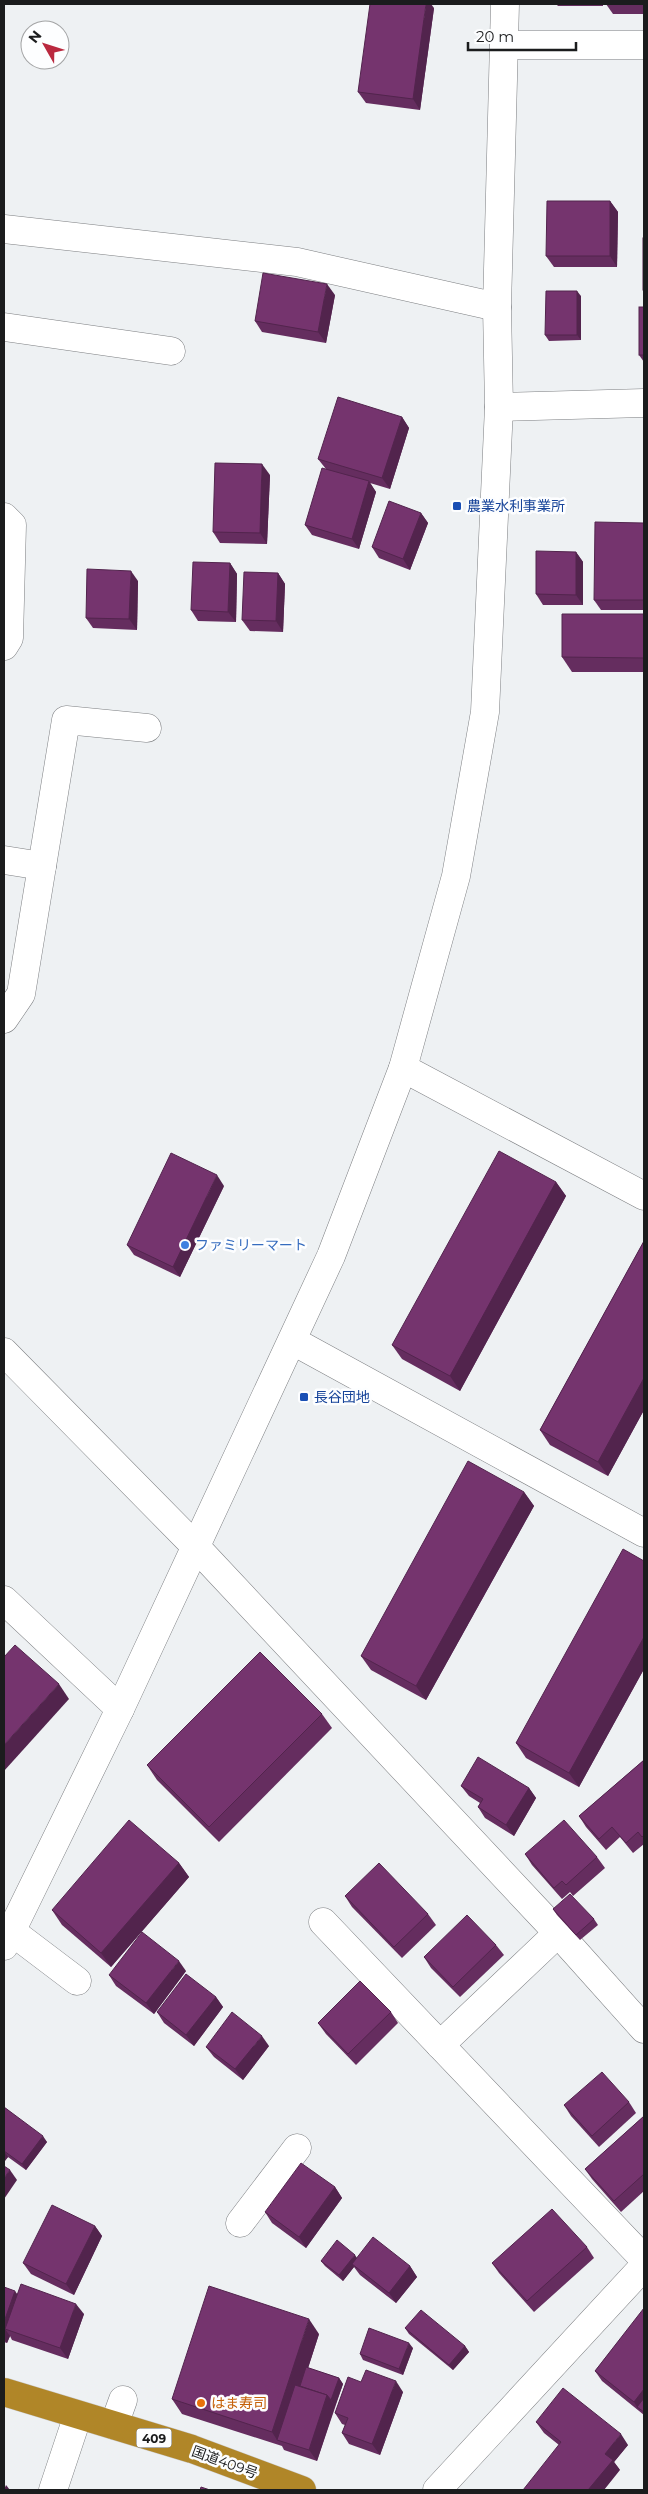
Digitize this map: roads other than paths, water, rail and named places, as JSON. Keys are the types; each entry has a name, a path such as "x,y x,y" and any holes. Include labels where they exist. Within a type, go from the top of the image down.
{"highway":[{"name":"国道409号","path":"4,2392 192,2449 302,2490"}],"street":[{"path":"77,1981 8,1939 120,1709 331,1256 403,1068 456,876 485,712 499,407 497,307 506,4"},
{"path":"504,46 644,45"},
{"path":"4,230 297,262 497,307"},
{"path":"4,327 171,351"},
{"path":"499,407 644,403"},
{"path":"4,518 12,525 9,638 4,646"},
{"path":"4,1019 21,994 66,720 147,728"},
{"path":"4,860 42,866"},
{"path":"403,1068 644,1196"},
{"path":"293,1340 644,1533"},
{"path":"4,1352 196,1547 558,1933 644,2029"},
{"path":"4,1600 120,1709"},
{"path":"323,1922 644,2259"},
{"path":"440,2046 558,1933"},
{"path":"240,2223 297,2148"},
{"path":"437,2490 644,2266"},
{"path":"114,2426 123,2400"},
{"path":"53,2490 78,2415"}],"place":[{"name":"農業水利事業所","path":"457,506"},
{"name":"ファミリーマート","path":"185,1245"},
{"name":"長谷団地","path":"304,1397"},
{"name":"はま寿司","path":"201,2403"}]}
